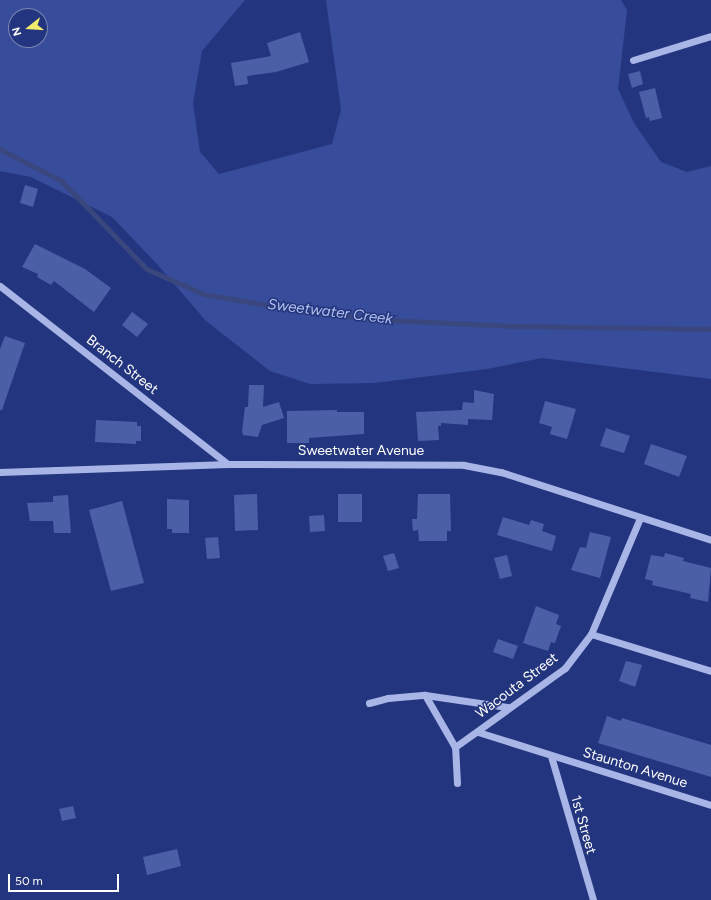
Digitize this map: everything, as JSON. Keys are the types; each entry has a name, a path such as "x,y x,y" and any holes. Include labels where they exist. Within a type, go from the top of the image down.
{"street":[{"path":"633,60 711,36"},
{"name":"Branch Street","path":"0,286 228,464"},
{"name":"Sweetwater Avenue","path":"0,472 228,464 464,465 501,472 711,540"},
{"name":"Wacouta Street","path":"455,747 478,732 507,707 537,690 565,668 592,634 640,518"},
{"path":"592,634 711,671"},
{"path":"369,703 388,698 425,695 507,707"},
{"path":"425,695 455,747 457,783"},
{"name":"Staunton Avenue","path":"478,732 711,805"},
{"name":"1st Street","path":"551,756 593,900"}],"shaded area":[{"path":"0,0 245,0 202,51 193,103 200,152 219,174 332,144 341,110 326,0 621,0 627,10 618,89 634,123 661,162 687,172 711,166 711,379 542,358 487,369 374,383 310,384 270,371 206,321 157,264 112,217 31,177 0,171"}],"building":[{"path":"300,32 309,62 276,72 247,76 248,84 235,86 231,63 271,56 267,43"},
{"path":"640,71 643,84 632,88 628,74"},
{"path":"655,88 662,118 650,121 649,117 646,118 639,92"},
{"path":"25,185 38,189 33,207 20,203"},
{"path":"35,244 85,269 111,288 94,312 54,281 51,285 37,277 38,274 22,267"},
{"path":"132,312 148,324 137,337 122,325"},
{"path":"5,336 25,343 2,410 0,410 0,349"},
{"path":"249,385 264,385 263,407 279,402 284,418 262,425 258,437 243,435 242,432 245,407 248,407"},
{"path":"474,390 494,394 492,420 468,419 468,425 441,423 441,426 438,426 439,440 418,441 416,412 462,410 463,402 474,403"},
{"path":"545,401 576,409 567,439 550,434 552,427 539,423"},
{"path":"337,410 337,412 364,412 364,434 309,438 309,443 287,443 287,411"},
{"path":"96,420 137,422 137,426 141,426 141,441 136,441 136,444 95,442"},
{"path":"606,428 630,436 624,453 600,446"},
{"path":"651,444 687,456 679,477 644,464"},
{"path":"257,494 258,530 235,531 234,495"},
{"path":"338,494 362,494 362,522 338,522"},
{"path":"418,494 450,494 451,531 447,531 447,541 419,541 418,530 413,531 412,519 417,519"},
{"path":"68,495 71,533 54,533 53,521 30,521 27,503 53,502 53,496"},
{"path":"167,499 189,500 189,533 172,533 172,529 167,529"},
{"path":"122,501 144,583 111,591 89,510"},
{"path":"324,515 325,531 310,532 309,516"},
{"path":"503,517 529,525 531,520 544,524 542,531 556,536 552,551 497,535"},
{"path":"590,532 611,537 600,578 571,570 580,547 586,548"},
{"path":"218,537 220,558 207,559 205,538"},
{"path":"394,553 399,568 388,571 383,556"},
{"path":"665,553 684,558 683,561 711,568 708,602 690,598 691,594 652,585 653,581 645,579 651,555 664,557"},
{"path":"507,555 512,576 500,579 494,558"},
{"path":"536,606 559,615 556,624 561,626 555,643 551,642 548,651 523,643"},
{"path":"498,639 518,646 513,659 493,652"},
{"path":"626,661 642,665 635,687 619,681"},
{"path":"607,716 621,721 622,718 711,745 711,777 598,743"},
{"path":"73,806 76,818 62,821 59,809"},
{"path":"177,849 181,866 147,875 143,857"}],"waterway":[{"name":"Sweetwater Creek","path":"0,149 62,181 147,269 204,294 300,311 387,320 516,326 711,329"}]}
